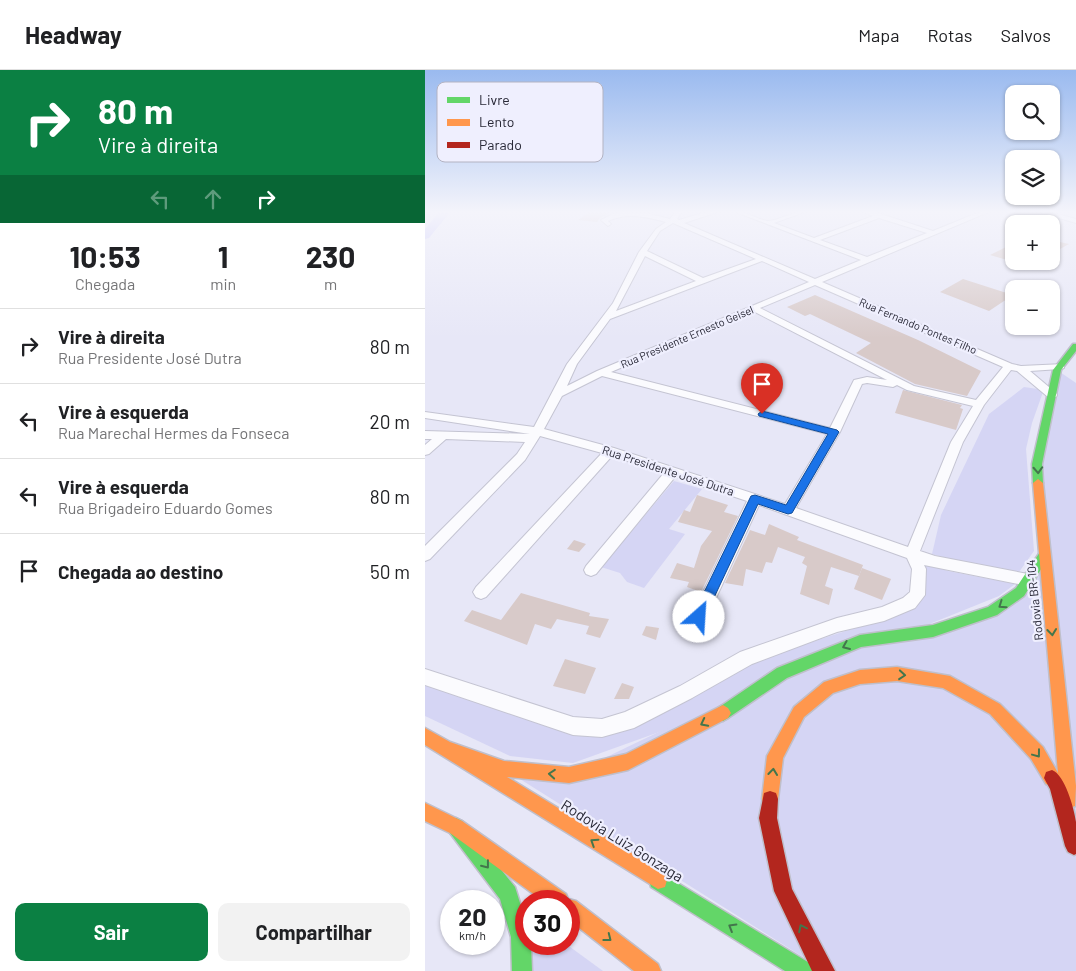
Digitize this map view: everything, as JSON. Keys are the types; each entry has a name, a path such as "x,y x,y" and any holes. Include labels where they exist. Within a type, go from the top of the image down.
{"highway":[{"name":"Rodovia BR-104","path":"1076,346 1057,370 1037,464 1044,555 1076,858"},
{"path":"450,750 504,769 569,775 628,762 721,714 782,673 860,641 933,631 992,611 1020,592 1044,555"},
{"path":"825,971 822,969 783,891 768,818 775,756 799,712 829,687 860,678 897,674 945,681 995,709 1037,753 1057,786 1074,846"},
{"name":"Rodovia Luiz Gonzaga","path":"425,736 617,857 804,971"},
{"path":"425,812 456,827 544,890"},
{"path":"456,827 508,894 521,937 522,971"},
{"path":"580,916 651,971"}],"street":[{"path":"425,555 521,457 558,394 572,364 617,303 642,253"},
{"path":"645,253 702,280"},
{"name":"Rua Fernando Pontes Filho","path":"752,253 1015,368"},
{"path":"849,253 867,260"},
{"name":"Rua Presidente Ernesto Geisel","path":"558,394 601,373 884,253"},
{"path":"607,317 764,258"},
{"path":"755,308 911,388"},
{"path":"425,677 555,721 573,726 602,728 627,721 686,692 746,658 837,625 884,614 909,603 917,596 919,586 919,569 913,554 957,442 979,404 1015,368 1060,366"},
{"path":"1015,368 1052,395"},
{"path":"601,373 834,432"},
{"path":"788,510 834,432 858,382 877,381 979,404"},
{"path":"425,414 535,435"},
{"path":"425,435 442,437 535,435"},
{"name":"Rua Presidente José Dutra","path":"535,435 610,451 954,568 1028,580"},
{"path":"425,451 442,437"},
{"path":"481,592 610,451"},
{"path":"591,570 672,472"},
{"path":"699,617 755,499"}],"shaded area":[{"path":"1057,370 1076,383 1076,971 825,971 504,769 569,775 782,673 992,611 1043,556 1038,455"},
{"path":"1024,387 1038,389 1043,392 1032,423 1026,449 1034,551 1019,572 958,561 932,554 941,515 989,414"},
{"path":"674,481 702,489 669,529 685,534 644,588 627,582 620,573 601,567"},
{"path":"924,563 948,571 1015,584 999,596 676,726 573,763 510,756 425,716 425,677 583,736 628,730 747,666 772,655 916,608 926,573"},
{"path":"580,954 603,971 533,971 531,955"}],"building":[{"path":"1005,253 1005,259 990,255"},
{"path":"963,279 1005,292 1005,300 989,311 940,292"},
{"path":"815,295 918,340 981,371 967,396 915,384 856,353 871,343 810,314 805,316 787,307"},
{"path":"903,390 962,405 960,408 963,409 956,430 895,413"},
{"path":"697,495 728,505 724,512 738,516 701,592 687,587 689,582 670,578 677,563 694,568 701,546 712,531 678,522 684,510 690,512"},
{"path":"769,524 799,537 797,540 863,565 859,576 831,567 825,586 833,589 829,605 800,594 807,566 802,563 805,557 778,547 772,563 766,562 762,573 746,569 743,586 725,583 750,530 765,535"},
{"path":"574,540 586,544 579,552 567,549"},
{"path":"862,568 891,579 882,600 854,589"},
{"path":"521,593 590,613 589,616 609,619 600,638 586,634 589,626 557,619 551,629 535,624 527,645 464,621 472,610 501,620"},
{"path":"646,626 659,628 656,640 642,635"},
{"path":"565,659 596,668 585,694 553,686"},
{"path":"622,683 634,687 629,699 614,699"}],"traffic: fast":[{"path":"1038,483 1037,464 1057,370 1076,346"},
{"path":"723,713 782,673 860,641 933,631 992,611 1020,592 1044,555"},
{"path":"456,827 508,894 521,937 522,971"},
{"path":"658,880 804,971"}],"traffic: slow":[{"path":"1038,483 1069,800"},
{"path":"770,799 775,756 799,712 829,687 860,677 897,674 945,681 995,709 1037,753 1052,778"},
{"path":"450,750 504,769 569,775 628,762 723,713"},
{"path":"425,736 658,880"},
{"path":"425,812 456,827 544,890"},
{"path":"580,916 651,971"}],"traffic: jam":[{"path":"1052,778 1057,786 1074,846"},
{"path":"770,799 768,818 783,891 822,969 825,971"}],"route":[{"path":"699,617 755,499 788,510 834,432 762,414"}]}
